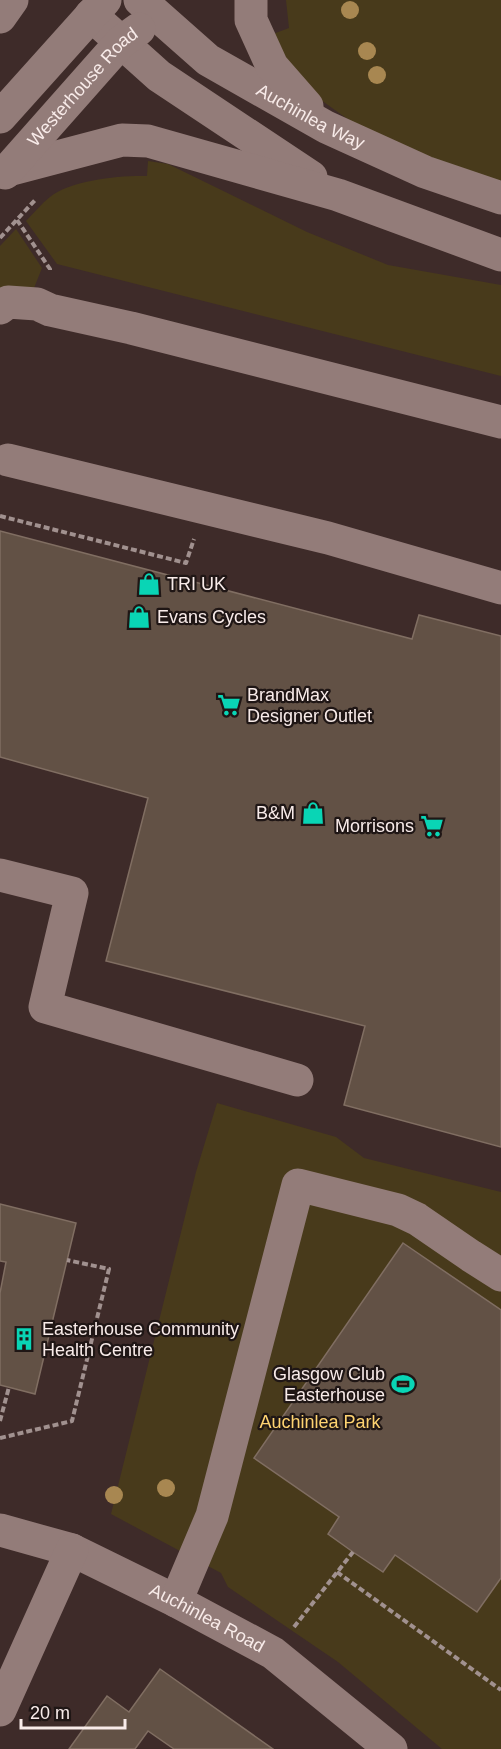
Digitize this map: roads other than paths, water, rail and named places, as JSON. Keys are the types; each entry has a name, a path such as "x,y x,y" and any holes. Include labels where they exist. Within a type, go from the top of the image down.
{"street":[{"path":"0,17 12,0"},
{"path":"251,0 251,20 272,66 326,127"},
{"name":"Auchinlea Way","path":"155,5 208,60 326,127 424,172 501,198"},
{"name":"Westerhouse Road","path":"4,175 155,5"},
{"path":"0,117 98,7 121,42 159,76 338,195"},
{"path":"4,175 122,141 148,141 338,195 501,255"},
{"path":"0,308 8,302 37,304 50,310 131,328 501,422"},
{"path":"8,460 328,538 501,588"},
{"path":"0,875 72,893 45,1007 297,1080"},
{"path":"176,1601 212,1516 298,1185 398,1210 417,1219 501,1275"},
{"name":"Auchinlea Road","path":"0,1530 72,1550 176,1601 273,1653 391,1749"},
{"path":"0,1710 72,1550"}],"place":[{"name":"TRI UK","path":"149,584"},
{"name":"Evans Cycles","path":"139,617"},
{"name":"BrandMax Designer Outlet","path":"229,705"},
{"name":"B&M","path":"313,813"},
{"name":"Morrisons","path":"432,826"},
{"name":"Easterhouse Community Health Centre","path":"24,1339"},
{"name":"Glasgow Club Easterhouse","path":"403,1384"}],"park label":[{"name":"Auchinlea Park","path":"320,1422"}]}
